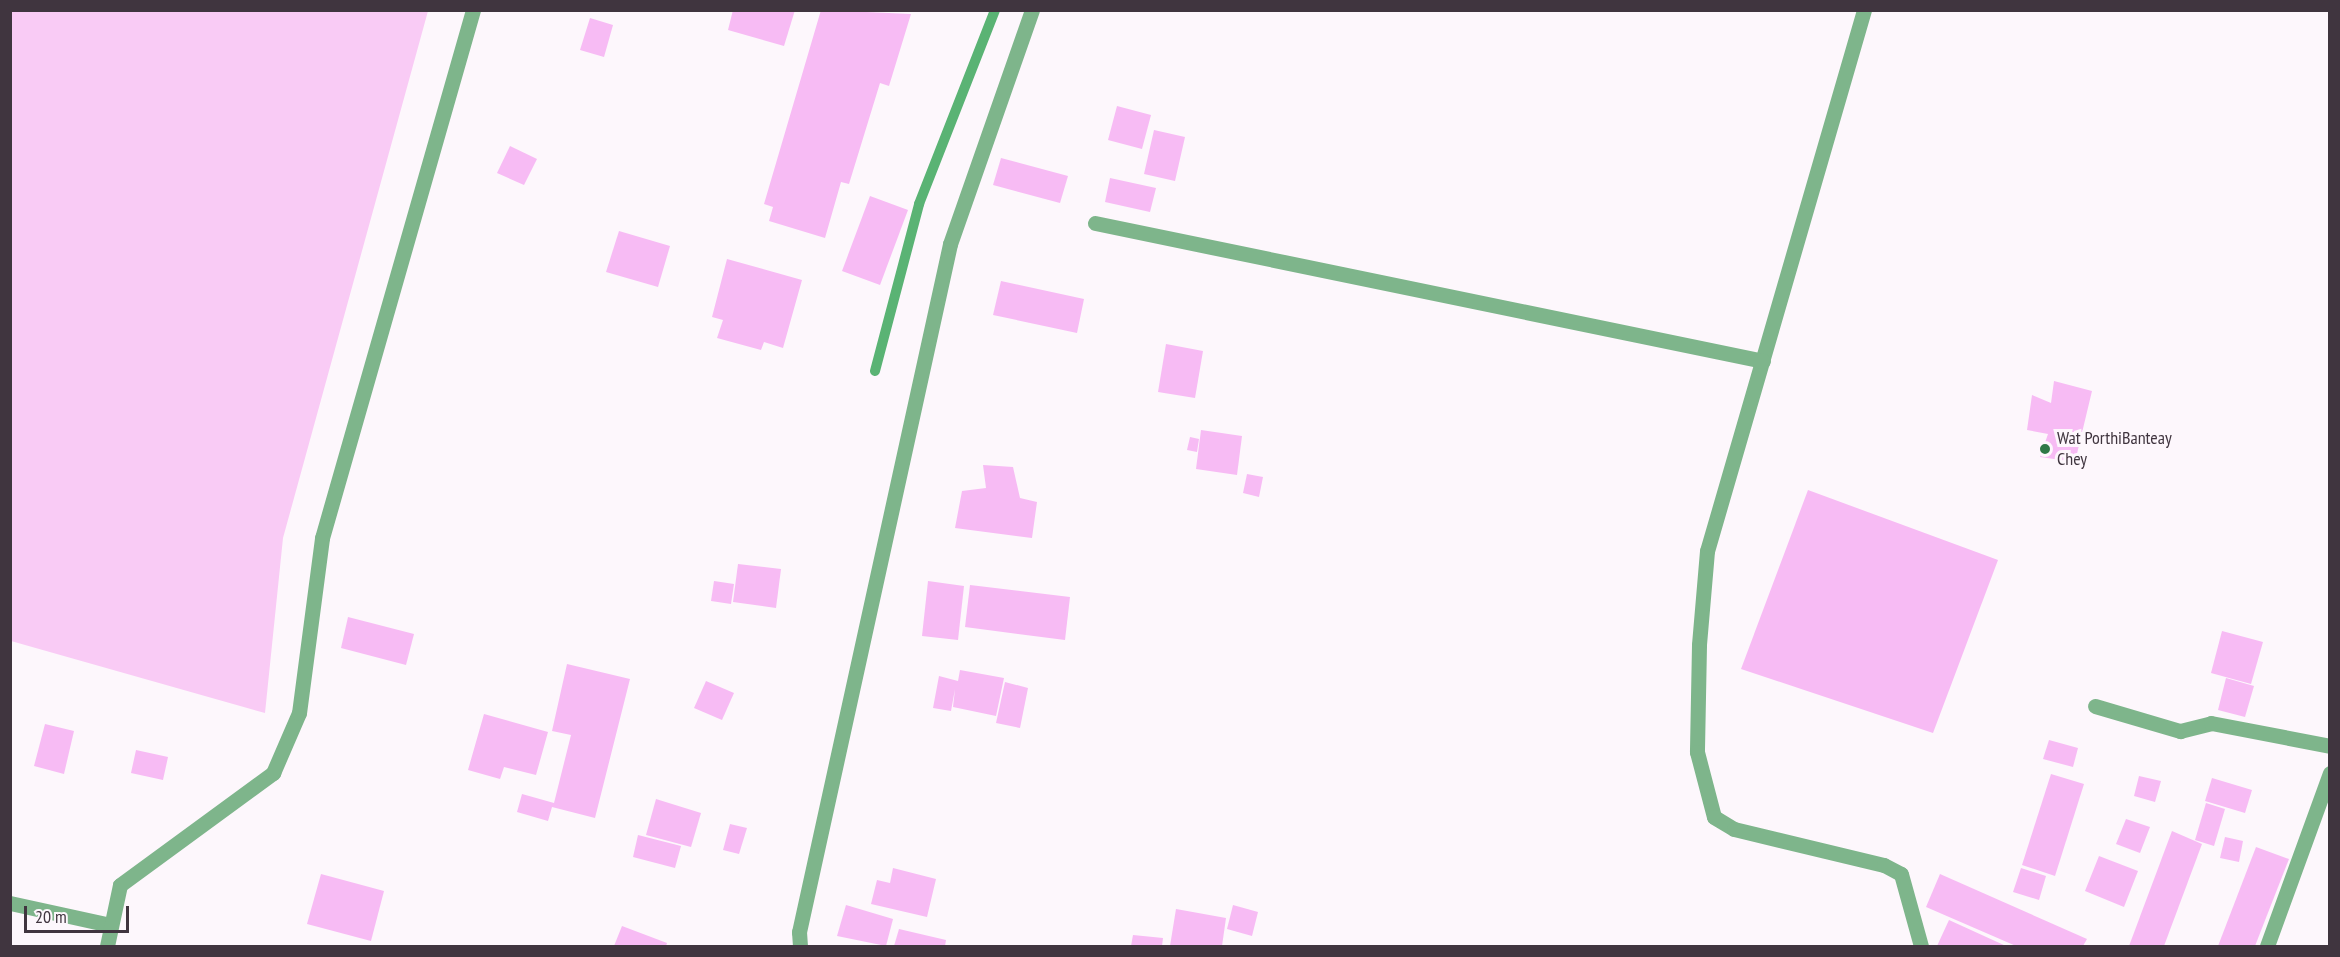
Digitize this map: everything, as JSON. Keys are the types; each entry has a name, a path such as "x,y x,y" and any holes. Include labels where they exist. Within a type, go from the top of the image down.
{"street":[{"path":"107,946 120,885 273,772 300,713 322,538 473,10"},
{"path":"800,946 799,932 950,244 1032,10"},
{"path":"1864,10 1707,550 1699,645 1697,752 1714,817 1734,829 1875,862 1901,874 1921,946"},
{"path":"1095,223 1763,361"},
{"path":"2095,706 2180,731 2211,723 2330,746"},
{"path":"2267,946 2330,773"},
{"path":"10,903 110,925"}],"shaded area":[{"path":"10,11 428,11 283,538 265,713 11,641"}],"building":[{"path":"733,10 795,10 784,46 728,30"},
{"path":"821,10 911,14 889,86 880,83 849,184 841,182 825,238 769,221 773,207 764,204"},
{"path":"590,18 613,25 604,57 580,50"},
{"path":"1117,106 1151,115 1142,149 1108,140"},
{"path":"1154,130 1185,137 1175,181 1144,174"},
{"path":"510,146 537,159 524,185 497,173"},
{"path":"1001,158 1068,176 1060,203 993,185"},
{"path":"1110,178 1156,188 1150,212 1105,202"},
{"path":"870,196 908,210 880,285 842,271"},
{"path":"619,231 670,246 658,287 606,272"},
{"path":"727,259 802,280 783,348 764,342 761,350 717,338 723,320 712,317"},
{"path":"1001,281 1084,299 1077,333 993,315"},
{"path":"1166,344 1203,351 1195,398 1158,392"},
{"path":"2054,381 2092,391 2075,462 2040,457 2048,434 2027,430 2032,395 2051,403"},
{"path":"1201,430 1242,436 1237,475 1196,469"},
{"path":"1190,437 1199,439 1197,452 1187,450"},
{"path":"983,465 1013,467 1020,498 1037,502 1032,538 955,528 962,491 986,488"},
{"path":"1247,474 1263,477 1259,497 1243,493"},
{"path":"1808,490 1998,560 1933,733 1741,669"},
{"path":"738,564 781,569 776,608 733,602"},
{"path":"714,581 734,584 731,604 711,601"},
{"path":"928,581 964,586 958,640 922,636"},
{"path":"970,585 1070,597 1065,640 965,627"},
{"path":"348,617 414,634 406,665 341,648"},
{"path":"2222,631 2263,642 2251,684 2211,673"},
{"path":"567,664 630,679 595,818 552,807 548,821 517,812 522,794 554,803 571,735 552,731"},
{"path":"960,670 1004,678 996,716 953,707 955,689 951,711 933,708 939,676 958,681"},
{"path":"2226,678 2254,686 2245,717 2218,710"},
{"path":"706,681 734,693 722,720 694,708"},
{"path":"1005,682 1028,688 1020,728 996,723"},
{"path":"484,714 548,732 536,775 504,767 500,779 468,770"},
{"path":"45,724 74,731 64,774 34,766"},
{"path":"2049,740 2078,748 2073,767 2043,759"},
{"path":"136,750 168,757 163,780 131,773"},
{"path":"2051,774 2084,784 2055,876 2022,865"},
{"path":"2139,776 2161,781 2155,802 2134,796"},
{"path":"2212,778 2252,790 2245,813 2205,801"},
{"path":"656,799 701,813 691,847 646,835"},
{"path":"2206,803 2225,809 2214,846 2195,840"},
{"path":"2126,819 2150,827 2140,853 2116,844"},
{"path":"730,824 747,828 739,854 723,850"},
{"path":"2172,831 2202,844 2164,946 2129,946"},
{"path":"638,835 681,846 675,868 633,857"},
{"path":"2225,837 2243,841 2239,862 2220,858"},
{"path":"2256,847 2289,859 2255,946 2218,946"},
{"path":"2099,856 2138,871 2124,907 2085,891"},
{"path":"893,868 936,879 927,917 871,904 877,880 890,883"},
{"path":"2021,868 2046,876 2039,900 2013,892"},
{"path":"321,874 384,891 371,941 307,924"},
{"path":"1940,874 2087,939 2083,946 2016,946 1926,907"},
{"path":"846,905 893,919 886,946 837,936"},
{"path":"1233,905 1258,912 1252,936 1227,929"},
{"path":"1176,909 1226,918 1222,946 1170,946"},
{"path":"1949,920 2006,946 1937,946"},
{"path":"622,926 667,943 666,946 614,946"},
{"path":"899,929 946,940 945,946 894,946"},
{"path":"1133,935 1163,938 1162,946 1131,946"}],"waterway":[{"path":"875,371 919,204 995,10"}],"place":[{"name":"Wat PorthiBanteay Chey","path":"2045,449"}]}
